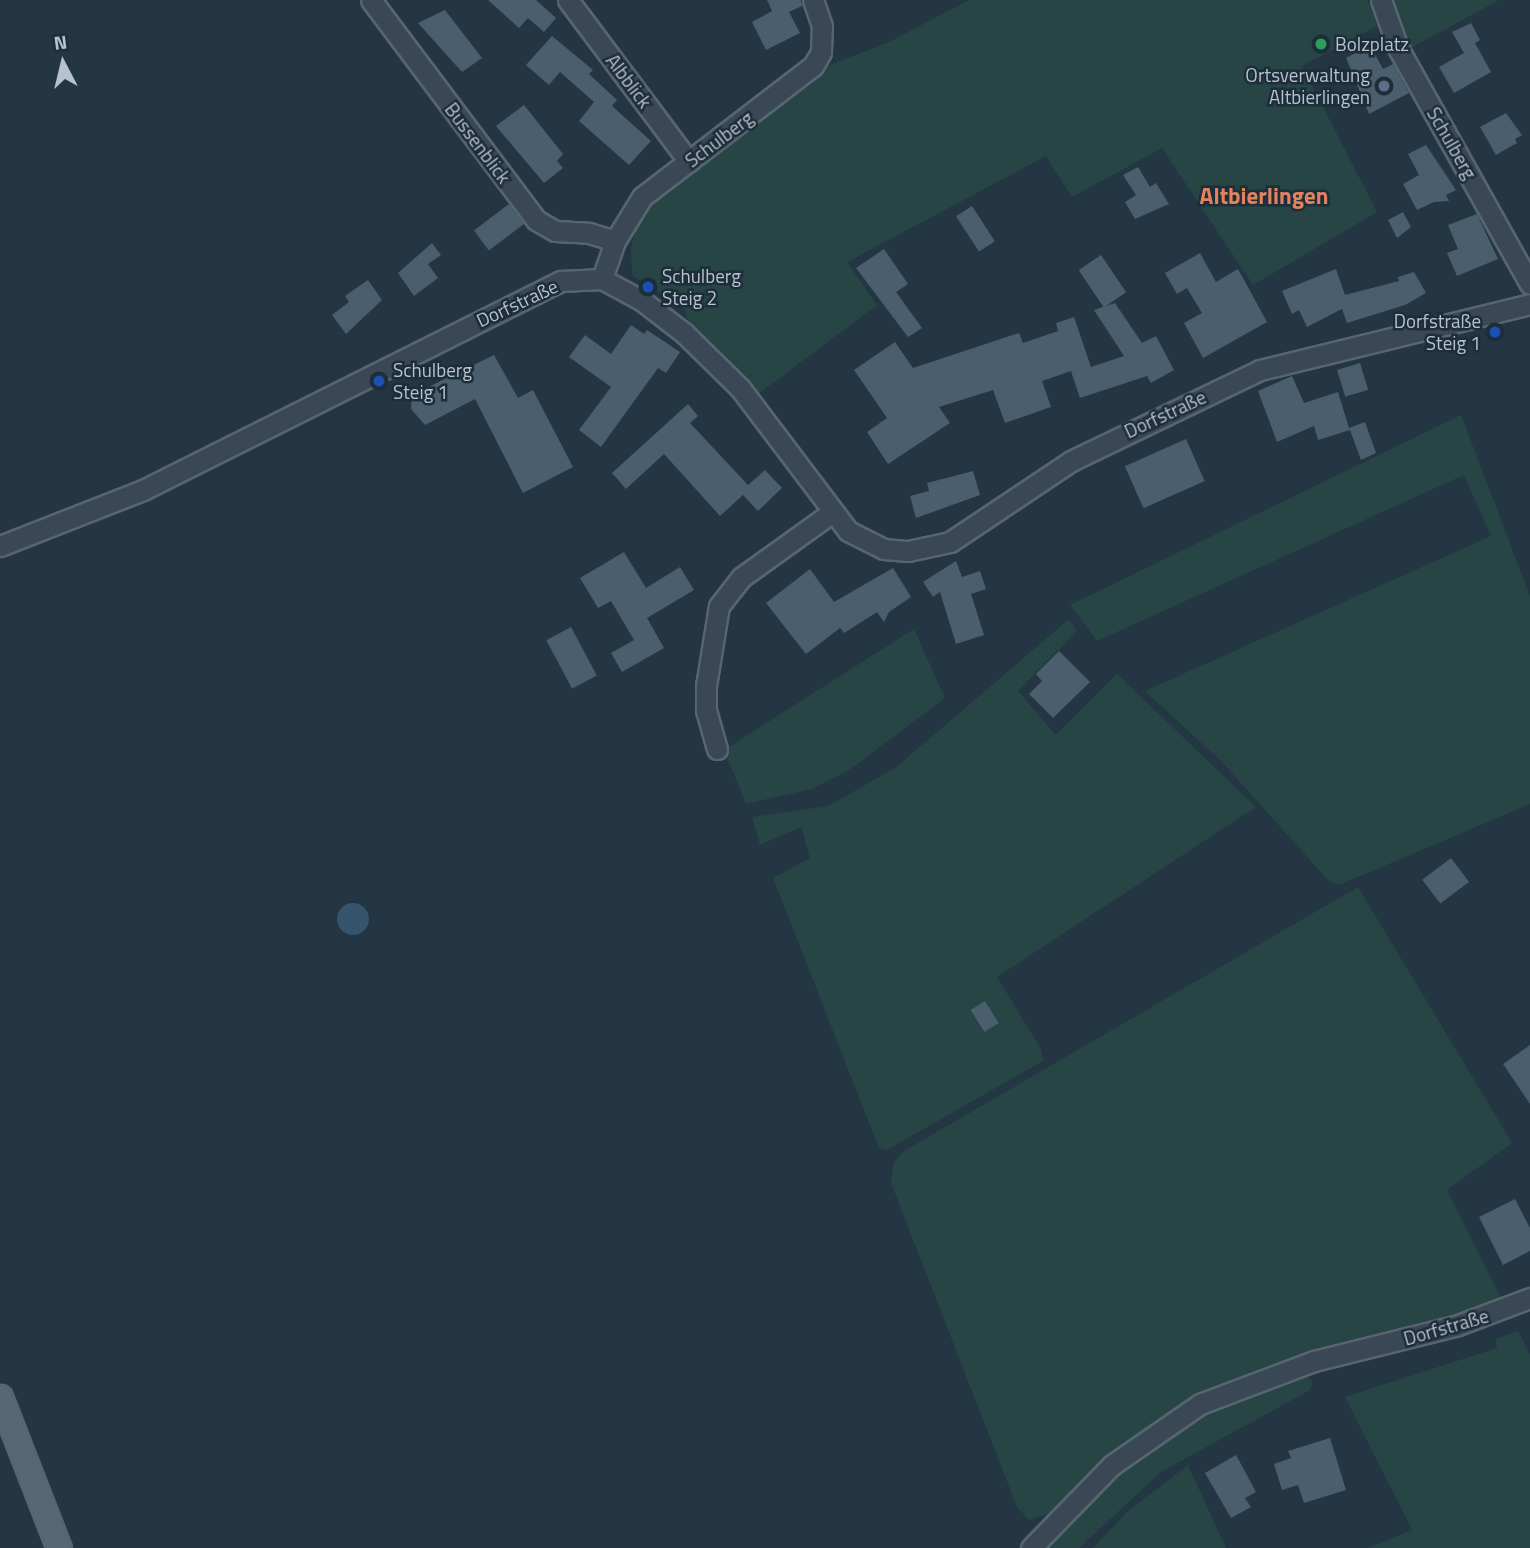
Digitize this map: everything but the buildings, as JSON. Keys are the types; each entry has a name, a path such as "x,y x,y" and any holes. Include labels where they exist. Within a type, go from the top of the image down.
{"main road":[{"path":"0,1397 59,1548"}],"street":[{"name":"Bussenblick","path":"371,0 536,220 555,231 589,233 615,241"},
{"name":"Albblick","path":"568,0 689,162"},
{"name":"Schulberg","path":"602,279 615,241 642,197 813,66 821,52 822,26 813,0"},
{"name":"Schulberg","path":"1381,0 1398,48 1530,284"},
{"name":"Dorfstraße","path":"0,547 143,490 292,419 533,292 561,281 602,279 641,300 709,355 740,388 831,513 848,531 884,549 930,549 970,532 1064,466 1111,439 1261,370 1530,304"},
{"path":"717,749 706,710 706,686 719,606 742,577 831,513"},
{"name":"Dorfstraße","path":"1031,1548 1112,1465 1200,1405 1251,1382 1458,1325 1530,1298"}],"green space":[{"path":"969,0 1368,0 1377,26 1302,66 1377,212 1253,285 1162,148 1072,197 1046,156 847,262 877,305 758,394 686,317 686,310 632,275 631,248 638,219 649,203 810,85 827,66 889,42"},
{"path":"1391,0 1499,0 1409,49"},
{"path":"1461,415 1530,596 1530,804 1339,885 1329,881 1222,762 1145,691 1491,536 1464,475 1097,641 1070,605"},
{"path":"1069,619 1077,631 1018,691 1056,735 1117,674 1256,807 997,977 1041,1049 1043,1061 887,1150 879,1148 773,878 810,858 801,827 760,845 752,817 828,806 895,768"},
{"path":"914,629 945,698 849,770 812,789 746,804 724,750"},
{"path":"1358,887 1512,1143 1447,1190 1503,1302 1278,1363 1194,1397 1118,1447 1048,1514 1029,1520 1017,1507 891,1183 894,1162 904,1151"},
{"path":"1518,1331 1530,1354 1530,1548 1367,1548 1412,1530 1345,1397 1497,1348 1496,1339"},
{"path":"1304,1375 1313,1381 1310,1390 1161,1472 1079,1548 1042,1548 1116,1473 1185,1425 1253,1392"},
{"path":"1188,1465 1226,1548 1093,1548 1128,1511"}],"water":[{"path":"353,903 364,908 369,919 364,930 353,935 342,930 337,919 342,908"}],"place":[{"name":"Bolzplatz","path":"1321,44"},
{"name":"Ortsverwaltung Altbierlingen","path":"1384,86"},
{"name":"Schulberg Steig 2","path":"648,287"},
{"name":"Dorfstraße Steig 1","path":"1495,332"},
{"name":"Schulberg Steig 1","path":"379,381"}],"district":[{"name":"Altbierlingen","path":"1264,196"}]}
